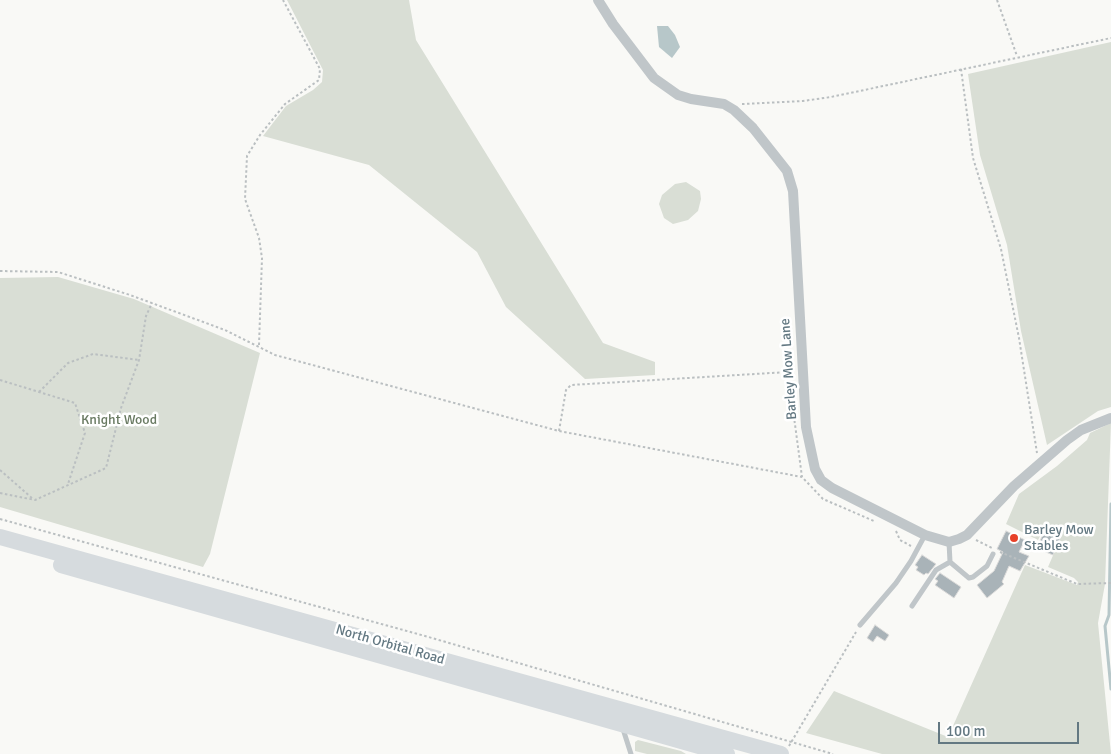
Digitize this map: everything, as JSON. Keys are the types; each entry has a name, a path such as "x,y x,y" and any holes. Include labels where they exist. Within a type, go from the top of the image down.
{"highway":[{"name":"North Orbital Road","path":"0,537 787,748"},
{"name":"North Orbital Road","path":"0,549 621,725 701,751 727,754"}],"street":[{"path":"598,0 613,24 654,78 678,95 691,100 724,104"},
{"name":"Barley Mow Lane","path":"724,104 734,110 753,128 778,158 791,181 806,427 815,469 821,480 832,488 926,535 949,542"},
{"path":"949,542 967,535 1014,486 1081,430 1111,418"}],"lane":[{"path":"860,625 896,583 926,535"},
{"path":"949,542 950,562 964,575 973,577 987,566 993,554"},
{"path":"912,606 936,570 950,562"},
{"path":"621,725 631,754"}],"path":[{"path":"259,346 262,258 259,238 245,199 247,156 260,134 285,104 319,80 320,69 283,0"},
{"path":"997,0 1017,56"},
{"path":"724,104 803,102 1017,56 1111,38"},
{"path":"961,69 973,158 1001,249 1019,338 1039,465"},
{"path":"0,271 58,272 152,303 225,330 276,355 559,431 802,477 823,499 878,523"},
{"path":"0,493 35,500 106,468 121,408 139,360 146,316 152,303"},
{"path":"39,392 68,363 93,354 139,360"},
{"path":"559,431 566,390 571,385 788,372 802,477"},
{"path":"0,380 75,403 85,433 68,484"},
{"path":"0,470 35,500"},
{"path":"0,519 434,639 787,748 833,754"},
{"path":"896,530 900,540 917,549"},
{"path":"967,535 1025,564 1053,572 1077,584 1111,584"},
{"path":"787,748 860,625"}],"green space":[{"path":"287,0 409,0 416,40 603,343 655,362 655,375 585,379 506,307 477,252 369,165 263,136 286,106 313,90 322,82 323,70"},
{"path":"1111,42 1111,407 1098,411 1047,445 1021,331 1007,245 980,155 968,74"},
{"path":"686,182 700,191 701,199 698,211 688,220 673,224 664,218 659,204 662,195 675,184"},
{"name":"Knight Wood","path":"58,277 134,299 260,353 210,554 203,567 0,507 0,278"},
{"path":"1111,423 1105,584 1098,623 1111,754 882,754 806,733 834,691 948,737 1025,565 1077,585 1078,582 1074,578 1048,567 1061,537 1043,530 1038,540 1006,524 1019,494 1057,466 1087,440 1090,433"},
{"path":"638,740 686,754 647,754 635,751 635,742"}],"shaded area":[{"path":"657,26 668,26 675,35 680,47 672,58 659,47"}],"building":[{"path":"1006,531 1025,540 1019,552 1029,556 1020,571 1009,566 1002,582 1004,584 987,598 977,585 994,571 1003,552 997,549"},
{"path":"1044,532 1060,538 1053,555 1041,550 1044,542 1040,541"},
{"path":"922,555 936,564 928,574 924,575 916,570 918,567 915,565"},
{"path":"940,573 961,587 954,598 935,585 938,581 935,579"},
{"path":"875,625 889,635 885,641 877,636 873,642 867,638"}],"waterway":[{"path":"1111,504 1109,615 1105,626 1111,689"}],"place":[{"name":"Barley Mow Stables","path":"1014,538"}]}
